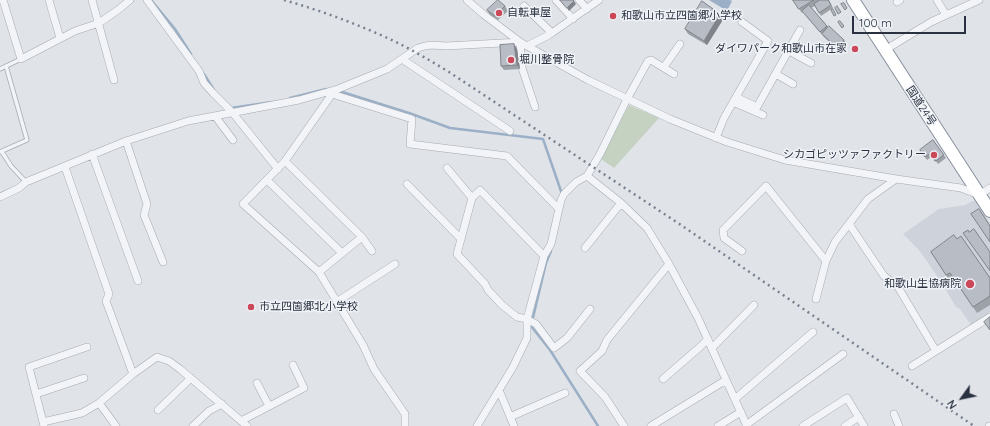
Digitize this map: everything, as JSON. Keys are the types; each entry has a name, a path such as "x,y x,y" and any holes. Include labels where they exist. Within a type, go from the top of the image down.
{"highway":[{"name":"国道24号","path":"852,0 990,211"}],"street":[{"path":"3,0 22,59 60,38 99,23 130,0"},
{"path":"50,0 60,38"},
{"path":"92,0 114,80"},
{"path":"147,0 198,71 204,83 232,112 278,169"},
{"path":"467,0 520,42 588,80 670,119 716,138 785,160 896,179 961,188 979,195 990,188"},
{"path":"556,0 572,19"},
{"path":"579,0 587,9"},
{"path":"527,46 552,33 599,0"},
{"path":"937,0 946,15"},
{"path":"885,50 913,32 979,0"},
{"path":"524,6 552,33"},
{"path":"716,138 724,118 768,41 742,22"},
{"path":"734,100 757,107 800,30"},
{"path":"0,197 19,188 26,182 65,167 92,154 126,141 188,121 299,100 334,91 387,69 418,48 432,44 446,46 520,42"},
{"path":"520,42 522,68 535,107"},
{"path":"664,67 680,44"},
{"path":"789,51 811,63"},
{"path":"402,59 510,131"},
{"path":"477,426 513,367 527,338 534,296 544,256 550,244 558,208 563,197 576,182 587,176 648,61 651,60 674,74"},
{"path":"776,74 793,84"},
{"path":"334,91 278,169 243,204 319,272 338,301 363,345 374,369 405,414 405,426"},
{"path":"334,91 412,119 410,144 507,156 558,208"},
{"path":"734,100 763,115"},
{"path":"215,116 232,140"},
{"path":"126,141 147,204 144,215 163,262"},
{"path":"92,154 138,281"},
{"path":"285,160 362,237 372,251"},
{"path":"65,167 109,294 106,301 133,374"},
{"path":"448,168 472,198"},
{"path":"587,176 621,203 647,228 669,264 708,338 746,425 843,354"},
{"path":"816,299 826,261 835,242 868,199 896,179"},
{"path":"267,180 342,253"},
{"path":"407,184 461,239"},
{"path":"742,252 724,238 723,230 766,186 826,261"},
{"path":"544,256 480,190 472,198 457,254 502,305 517,317 536,324 554,348 567,338 590,309"},
{"path":"585,248 621,203"},
{"path":"850,224 884,276 898,287 936,351"},
{"path":"319,272 362,237"},
{"path":"338,301 395,264"},
{"path":"624,426 605,397 580,371 602,351 607,340 669,264"},
{"path":"712,348 754,305"},
{"path":"912,366 990,317"},
{"path":"735,399 813,332"},
{"path":"663,379 708,338"},
{"path":"87,347 29,367 43,424 82,412 99,403 133,374 157,357 169,361 244,424 269,406 304,388 293,365"},
{"path":"36,394 84,378"},
{"path":"158,410 191,378"},
{"path":"651,426 726,380"},
{"path":"257,383 269,406"},
{"path":"499,390 514,426"},
{"path":"510,417 565,393"},
{"path":"803,426 847,398 864,426"},
{"path":"99,403 116,426"},
{"path":"193,426 209,412 222,404"},
{"path":"718,426 741,412"},
{"path":"894,414 899,426"},
{"path":"846,426 858,417"},
{"path":"483,418 487,426"}],"lane":[{"path":"0,69 22,59"},
{"path":"6,66 27,140 4,149 1,152 11,166 26,182"}],"shaded area":[{"name":"和歌山生協病院","path":"975,200 990,223 990,312 971,325 960,309 956,307 942,283 919,250 903,234 939,209 965,205"}],"green space":[{"path":"629,105 659,118 614,168 601,159"}],"water":[{"path":"709,0 730,0 732,1 727,11"}],"building":[{"path":"498,0 505,6 495,16 487,10"},
{"path":"560,0 573,0 574,1 567,8"},
{"path":"793,0 814,0 799,9"},
{"path":"820,0 828,0 831,5 819,13 814,4"},
{"path":"702,1 720,14 704,41 685,29"},
{"path":"844,3 847,8 845,10 841,4"},
{"path":"809,5 827,26 820,32 802,11"},
{"path":"837,6 841,12 838,14 835,8"},
{"path":"833,9 836,15 834,16 831,10"},
{"path":"840,21 844,26 842,28 838,22"},
{"path":"829,26 844,40 837,48 822,34"},
{"name":"堀川整骨院","path":"514,44 517,65 501,66 500,45"},
{"name":"シカゴピッツァファクトリー","path":"933,140 944,155 936,161 929,154 925,157 920,150"},
{"path":"979,209 990,226 990,242 971,214"},
{"path":"974,229 990,252 990,271 963,233"},
{"path":"954,235 957,239 961,236 990,278 990,296 973,307 950,273 946,275 931,252"},
{"path":"990,317 990,330 984,322"}],"waterway":[{"path":"151,0 175,29 191,54"},
{"path":"204,74 214,90"},
{"path":"290,98 326,89"},
{"path":"339,91 409,113 450,128 543,139 562,194"},
{"path":"230,106 231,108 272,102"},
{"path":"551,251 546,263 531,326 550,350 598,426"}],"railway":[{"path":"284,0 369,30 396,42 449,72 681,225 974,426"}],"place":[{"name":"自転車屋","path":"499,13"},
{"name":"和歌山市立四箇郷小学校","path":"613,16"},
{"name":"ダイワパーク和歌山市在家","path":"855,49"},
{"name":"堀川整骨院","path":"511,60"},
{"name":"シカゴピッツァファクトリー","path":"934,155"},
{"name":"和歌山生協病院","path":"970,284"},
{"name":"市立四箇郷北小学校","path":"251,307"}]}
